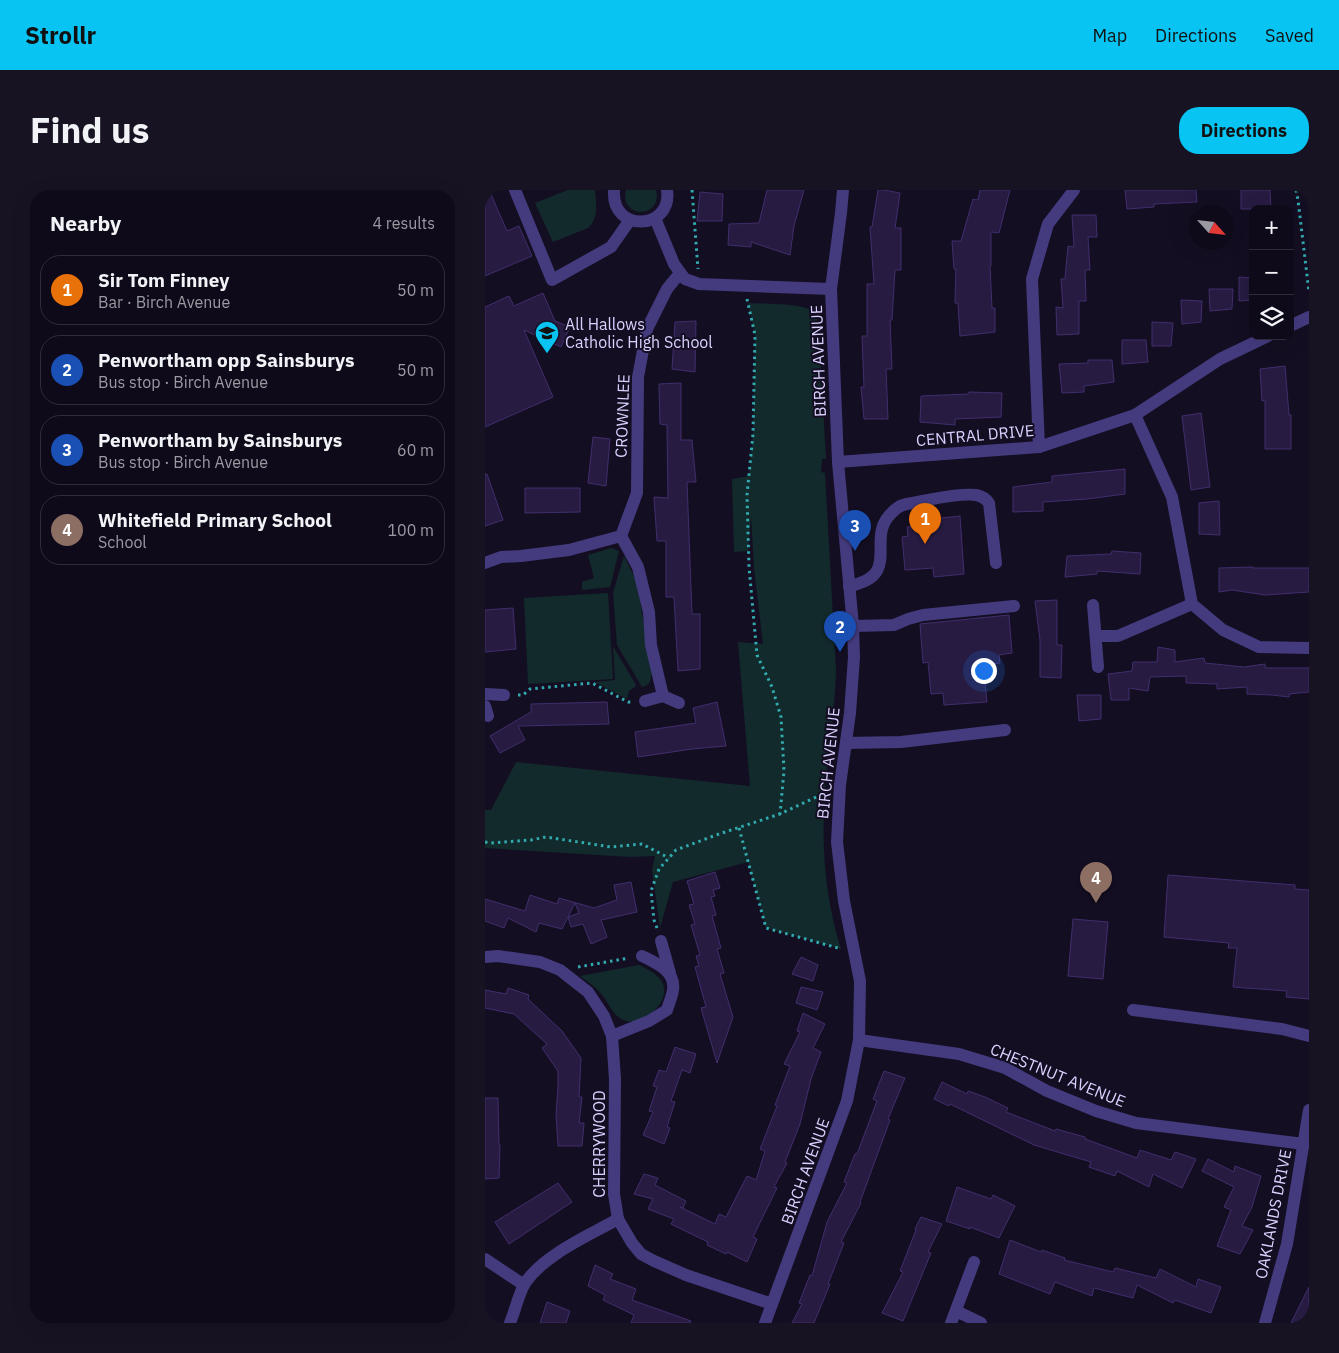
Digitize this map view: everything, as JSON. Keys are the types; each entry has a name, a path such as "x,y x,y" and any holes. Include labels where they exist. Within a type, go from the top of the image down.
{"street":[{"path":"515,190 552,280 611,246 630,220"},
{"path":"615,190 614,200 617,208 630,220 638,222 655,218 662,212 666,204 667,190"},
{"name":"BIRCH AVENUE","path":"765,1323 847,1101 859,1040 860,981 844,901 837,842 840,785 850,713 854,657 853,626 838,462 831,290 843,190"},
{"path":"1039,447 1031,279 1048,224 1074,190"},
{"path":"655,218 677,269 685,279 699,284 831,290"},
{"name":"CROWNLEE","path":"621,536 637,492 638,377 647,329 677,269"},
{"path":"1294,325 1308,320"},
{"name":"CENTRAL DRIVE","path":"838,462 1039,447 1135,415 1220,359 1260,340"},
{"path":"1135,415 1172,496 1192,604 1223,630 1259,647 1309,648"},
{"path":"849,586 862,583 874,574 879,566 881,536 887,517 904,505 949,496 977,495 989,503 996,563"},
{"path":"485,563 501,557 569,550 621,536 639,567 649,612 651,645 663,696"},
{"path":"1096,636 1118,636 1192,604"},
{"path":"1093,605 1099,667"},
{"path":"853,626 894,625 923,615 1014,606"},
{"path":"485,694 504,695"},
{"path":"645,701 663,696 679,703"},
{"path":"846,743 901,742 1005,730"},
{"path":"612,1036 649,1021 667,1010 674,988 661,941"},
{"name":"CHERRYWOOD","path":"485,956 540,962 561,970 588,992 604,1016 612,1036 615,1079 614,1194 618,1219 641,1254 686,1275 772,1304"},
{"path":"642,956 669,972"},
{"path":"1133,1010 1282,1029 1309,1036"},
{"name":"CHESTNUT AVENUE","path":"859,1040 959,1054 1005,1068 1047,1091 1095,1111 1135,1123 1304,1144"},
{"name":"OAKLANDS DRIVE","path":"1265,1323 1287,1244 1309,1110"},
{"path":"510,1323 524,1285 536,1270 553,1256 618,1219"},
{"path":"485,1259 524,1285"},
{"path":"951,1323 974,1262"},
{"path":"956,1311 981,1323"}],"path":[{"path":"692,190 699,284"},
{"path":"1296,190 1309,292"},
{"path":"744,287 755,335 753,434 747,495 749,566 757,655 772,687 781,716 784,771 780,814"},
{"path":"504,695 523,695 530,689 592,683 628,702 645,701"},
{"path":"661,941 654,920 651,891 659,869 676,850 780,814 840,785"},
{"path":"739,828 766,928 854,953"},
{"path":"485,842 531,840 546,837 611,846 642,844 669,858"},
{"path":"561,970 642,956"}],"green space":[{"path":"568,190 595,190 594,220 588,228 553,242 535,203"},
{"path":"626,190 656,190 656,200 648,210 641,212 634,210 626,200"},
{"path":"748,303 789,305 805,308 811,310 818,319 826,459 822,459 821,472 825,473 836,671 826,778 824,852 831,911 841,949 766,928 748,862 673,882 660,928 652,870 655,856 631,857 485,848 485,810 491,810 516,762 750,786 738,642 763,644 754,568 751,516 748,551 734,552 732,479 749,476 753,434 755,335"},
{"path":"611,548 619,551 610,587 582,590 582,582 594,578 588,555"},
{"path":"624,556 637,582 652,673 649,684 642,687 617,645 613,593"},
{"path":"608,593 613,679 528,684 524,598"},
{"path":"613,646 636,685 629,691 627,699 595,682 615,680"},
{"path":"639,965 659,977 664,991 659,1005 654,1011 640,1020 626,1021 618,1017 601,993 580,976"}],"building":[{"path":"485,190 489,190 507,231 519,226 532,256 485,276"},
{"path":"767,190 804,190 794,226 790,255 751,242 751,247 728,245 729,224 759,223"},
{"path":"878,190 900,193 895,228 901,228 901,270 895,270 892,320 890,320 892,369 886,369 888,419 864,419 861,387 864,387 862,336 867,336 867,284 874,284 870,227 872,227"},
{"path":"980,190 1010,190 999,233 991,232 990,266 992,308 995,308 995,332 960,336 958,303 955,303 956,269 954,269 952,241 961,241 973,199 978,200"},
{"path":"1125,190 1196,190 1197,202 1154,204 1154,207 1127,209"},
{"path":"1241,190 1270,190 1271,205 1249,205 1249,209 1241,209"},
{"path":"700,192 723,194 722,221 697,221"},
{"path":"1072,215 1096,215 1097,237 1088,237 1090,270 1085,270 1086,301 1079,301 1079,334 1057,335 1056,307 1063,308 1061,279 1065,279 1068,246 1074,247"},
{"path":"1239,277 1249,278 1249,300 1239,301"},
{"path":"1209,289 1233,289 1232,309 1210,311"},
{"path":"543,293 555,321 570,327 561,347 524,330 553,397 485,427 485,307 509,296 514,306"},
{"path":"1181,300 1202,301 1201,322 1182,324"},
{"path":"696,321 695,372 672,369 675,322"},
{"path":"1152,322 1173,323 1171,346 1152,346"},
{"path":"1122,340 1146,340 1148,362 1122,364"},
{"path":"1088,360 1112,360 1114,382 1084,386 1084,392 1062,393 1059,364 1088,363"},
{"path":"1285,366 1289,415 1291,415 1291,449 1265,449 1265,400 1262,401 1260,369"},
{"path":"681,383 681,440 692,440 696,482 687,482 692,614 700,614 700,669 678,671 674,597 666,597 666,541 657,541 654,497 668,498 667,425 660,424 659,384"},
{"path":"969,392 1002,393 1001,417 955,419 955,425 920,422 921,396 968,394"},
{"path":"1201,413 1210,487 1191,490 1182,416"},
{"path":"593,437 610,439 606,486 588,483"},
{"path":"1125,469 1125,494 1043,502 1043,511 1013,512 1013,487 1052,482 1052,476"},
{"path":"485,474 487,474 503,520 485,526"},
{"path":"525,488 580,488 580,512 525,513"},
{"path":"1219,501 1220,535 1199,534 1199,503"},
{"path":"960,516 964,574 934,577 933,568 905,570 902,537 908,536 907,527 923,525 922,520"},
{"path":"1112,551 1141,553 1140,574 1097,571 1097,574 1065,577 1067,556 1111,554"},
{"path":"1219,568 1309,568 1309,592 1265,595 1232,590 1219,592"},
{"path":"1057,600 1057,645 1062,645 1061,678 1040,677 1040,640 1035,601"},
{"path":"513,608 516,649 485,652 485,610"},
{"path":"1009,615 1012,653 999,655 1000,663 992,664 992,672 984,673 987,702 944,705 943,693 931,694 928,662 923,663 920,624"},
{"path":"1158,647 1175,650 1175,662 1204,658 1205,663 1244,667 1265,664 1265,668 1309,668 1309,692 1289,694 1289,697 1247,694 1247,687 1217,689 1217,684 1186,683 1186,676 1150,677 1148,691 1129,688 1129,700 1111,700 1108,674 1132,671 1133,662 1157,662"},
{"path":"1077,695 1101,695 1101,719 1079,721"},
{"path":"607,702 609,724 518,726 525,740 500,753 490,736 531,712 531,704"},
{"path":"717,702 726,746 638,757 635,732 696,723 693,708"},
{"path":"715,872 720,888 713,890 715,896 711,897 716,915 712,916 721,948 717,949 724,973 720,974 733,1017 717,1063 701,1008 706,1007 695,967 699,966 696,956 700,955 691,925 695,924 689,905 694,904 687,881"},
{"path":"1168,875 1295,885 1295,889 1309,890 1309,999 1286,997 1287,991 1233,987 1237,948 1228,948 1229,943 1164,937"},
{"path":"631,882 637,912 601,920 607,937 591,944 583,924 571,927 568,917 562,929 539,923 536,932 508,918 504,928 485,921 485,899 525,911 530,895 557,904 559,898 594,908 617,900 614,885","holes":["575,903 579,913 568,917"]},
{"path":"1073,919 1108,922 1103,979 1068,976"},
{"path":"801,957 818,965 813,981 792,974"},
{"path":"801,987 823,992 817,1010 796,1003"},
{"path":"508,988 529,995 528,999 562,1031 581,1058 579,1097 582,1097 579,1123 584,1123 582,1146 558,1146 556,1115 558,1071 542,1048 547,1044 514,1014 485,1008 485,990 506,994"},
{"path":"803,1013 825,1024 813,1048 821,1052 811,1079 800,1124 785,1162 787,1163 774,1187 777,1188 753,1237 757,1239 747,1262 707,1245 708,1242 671,1224 674,1219 648,1209 653,1199 634,1194 644,1174 658,1178 655,1185 686,1201 683,1208 680,1207 715,1224 719,1214 726,1217 747,1176 756,1180 765,1151 760,1149 790,1066 784,1064 800,1032 797,1031"},
{"path":"675,1047 696,1054 690,1073 682,1070 671,1101 675,1102 667,1127 670,1128 664,1144 643,1135 653,1112 649,1111 657,1087 653,1086 659,1070 666,1072"},
{"path":"884,1071 905,1078 888,1119 890,1120 861,1203 841,1242 844,1243 814,1323 792,1323 802,1304 799,1303 810,1275 812,1276 827,1222 847,1183 844,1182 877,1101 873,1099"},
{"path":"942,1082 967,1094 968,1091 985,1097 1008,1108 1006,1112 1055,1131 1056,1129 1085,1137 1085,1139 1137,1158 1140,1150 1171,1160 1175,1152 1196,1159 1182,1188 1153,1174 1149,1187 1117,1171 1115,1176 1089,1167 1091,1162 1034,1145 950,1104 949,1106 934,1099"},
{"path":"485,1098 498,1098 499,1178 485,1179"},
{"path":"1208,1159 1234,1172 1235,1166 1261,1176 1252,1207 1242,1226 1253,1230 1240,1254 1217,1246 1231,1210 1224,1207 1234,1187 1202,1171"},
{"path":"558,1183 572,1202 509,1244 495,1222"},
{"path":"957,1187 991,1199 993,1195 1015,1206 999,1238 970,1227 970,1229 946,1221"},
{"path":"921,1217 942,1224 928,1252 931,1253 903,1321 882,1313 903,1272 900,1271"},
{"path":"1010,1240 1041,1252 1042,1250 1065,1258 1064,1260 1113,1272 1115,1268 1156,1278 1160,1269 1196,1287 1198,1279 1221,1287 1211,1313 1175,1300 1173,1303 1137,1285 1133,1298 1094,1288 1092,1296 1055,1282 1050,1294 999,1274"},
{"path":"595,1265 613,1274 610,1279 636,1289 632,1300 691,1321 690,1323 631,1323 634,1315 603,1300 605,1295 588,1286"},
{"path":"1309,1287 1309,1323 1291,1323"},
{"path":"547,1302 570,1311 566,1323 540,1323"}],"place":[{"name":"All Hallows Catholic High School","path":"547,354"},
{"name":"Sir Tom Finney","path":"925,544"},
{"name":"Penwortham by Sainsburys","path":"855,551"},
{"name":"Penwortham opp Sainsburys","path":"840,652"},
{"name":"Whitefield Primary School","path":"1096,903"}]}
